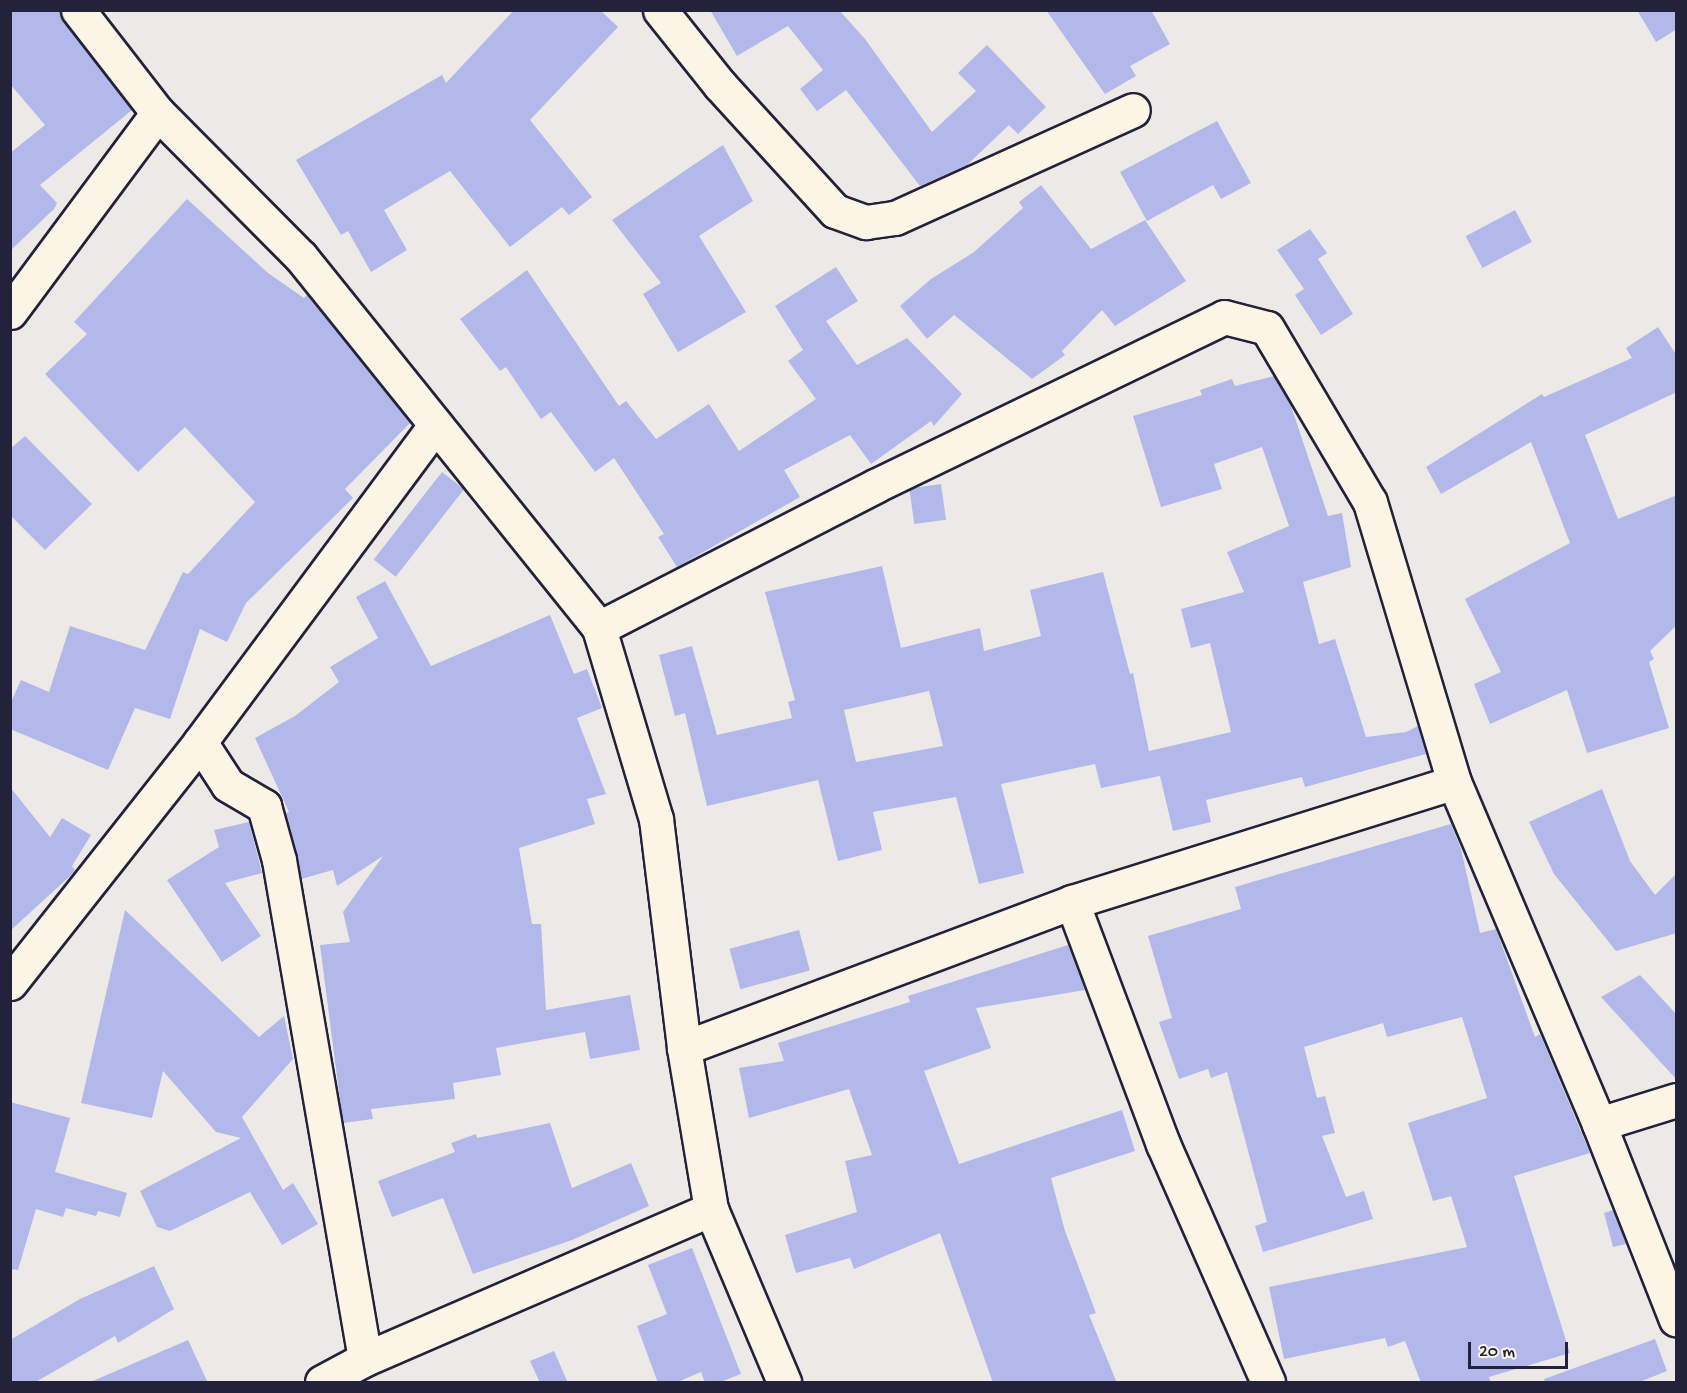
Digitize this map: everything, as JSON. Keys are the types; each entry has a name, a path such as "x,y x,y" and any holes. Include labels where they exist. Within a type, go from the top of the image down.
{"street":[{"path":"78,10 158,113 301,257 599,628 656,819 684,1048 711,1209 784,1383"},
{"path":"660,10 719,84 835,212 866,222 896,218 1133,110"},
{"path":"10,312 158,113"},
{"path":"599,628 875,486 1224,317 1267,328 1370,502 1454,782 1599,1124 1677,1318"},
{"path":"10,983 200,742 435,425"},
{"path":"200,742 228,785 264,806 279,860 365,1359"},
{"path":"684,1048 1072,902 1454,782"},
{"path":"1072,902 1163,1144 1268,1383"},
{"path":"1599,1124 1677,1100"},
{"path":"322,1383 365,1359 711,1209"}],"building":[{"path":"10,10 60,10 63,21 132,110 40,185 57,203 54,209 10,251 10,153 45,125 10,84"},
{"path":"514,10 600,10 618,27 530,120 592,197 569,215 562,207 510,247 450,171 384,210 407,250 371,272 348,231 341,235 296,160 442,75 446,83"},
{"path":"710,10 839,10 865,39 932,132 976,91 958,73 987,45 1046,107 1018,134 1009,125 967,165 920,186 846,90 817,111 800,89 823,70 788,26 737,56"},
{"path":"1046,10 1151,10 1170,44 1130,66 1136,76 1105,94"},
{"path":"1637,10 1677,10 1677,29 1656,42"},
{"path":"1217,121 1251,183 1221,199 1213,185 1147,221 1120,172"},
{"path":"723,145 753,201 699,236 746,312 678,352 643,294 661,283 612,220"},
{"path":"1041,185 1091,249 1145,220 1186,281 1115,326 1102,310 1062,351 1065,355 1032,379 954,315 927,339 900,306 931,279 974,252 1023,208 1019,202"},
{"path":"187,199 268,273 304,298 307,295 410,423 345,489 353,498 246,603 227,642 200,629 170,719 135,708 108,770 10,729 10,704 21,680 49,692 70,626 145,650 183,572 188,574 255,502 185,427 138,472 45,374 87,334 74,322"},
{"path":"1515,210 1532,242 1482,268 1466,236"},
{"path":"1310,229 1327,253 1318,259 1353,314 1321,335 1295,295 1304,289 1277,250"},
{"path":"836,267 858,301 826,321 857,365 907,338 962,394 934,426 931,421 871,464 850,435 784,470 800,497 677,567 658,537 664,534 614,458 595,472 551,412 541,419 506,367 500,371 460,319 527,270 619,406 626,401 656,439 709,404 739,451 816,399 788,361 803,350 775,306"},
{"path":"1658,327 1677,356 1677,392 1585,435 1618,519 1677,495 1677,625 1650,651 1654,659 1649,662 1669,728 1587,753 1567,690 1490,724 1474,684 1501,672 1465,599 1570,543 1531,442 1441,494 1426,467 1542,394 1544,397 1632,358 1626,348"},
{"path":"1274,376 1290,403 1328,516 1342,513 1351,567 1303,582 1319,644 1335,639 1366,737 1406,732 1418,726 1426,754 1305,787 1302,777 1206,800 1211,822 1173,831 1160,776 1101,788 1095,764 1001,784 1024,873 979,884 956,797 873,812 882,850 838,861 818,780 707,806 685,713 675,716 659,655 692,646 717,735 792,718 788,702 795,700 765,592 882,566 901,648 980,628 984,651 1041,636 1030,590 1103,572 1130,674 1133,673 1149,751 1231,732 1210,643 1191,648 1181,609 1244,592 1227,552 1289,526 1262,447 1214,464 1222,489 1161,507 1133,416 1202,395 1200,390 1232,379 1235,386","holes":["929,691 943,746 856,762 844,710"]},
{"path":"25,436 92,504 45,550 10,515 10,449"},
{"path":"442,472 464,489 396,577 374,559"},
{"path":"941,484 946,520 914,524 909,488"},
{"path":"385,581 431,666 550,615 574,674 587,669 602,708 577,718 606,794 587,799 595,824 519,848 532,924 541,924 546,1010 630,995 640,1050 590,1059 585,1032 496,1048 501,1075 453,1083 455,1099 371,1109 373,1119 343,1123 320,945 350,942 343,912 383,856 337,886 333,870 301,879 285,813 289,812 255,738 295,716 339,682 330,667 378,638 356,597"},
{"path":"10,787 50,837 62,818 91,835 72,866 75,870 70,876 10,931"},
{"path":"1602,789 1630,861 1655,895 1677,873 1677,933 1616,951 1554,874 1529,822"},
{"path":"249,822 262,873 225,883 261,936 222,962 167,880 219,847 214,830"},
{"path":"1451,824 1461,849 1480,933 1496,929 1535,1037 1540,1034 1590,1153 1514,1176 1570,1353 1489,1377 1491,1383 1421,1383 1405,1341 1388,1347 1385,1338 1284,1359 1269,1287 1467,1247 1451,1196 1433,1201 1408,1123 1487,1098 1462,1017 1387,1037 1383,1023 1304,1047 1317,1098 1325,1096 1335,1133 1322,1136 1346,1197 1364,1191 1373,1219 1263,1252 1255,1226 1267,1222 1227,1072 1211,1078 1208,1069 1179,1079 1159,1022 1172,1018 1148,936 1241,909 1235,887"},
{"path":"125,910 259,1037 284,1016 293,1059 242,1117 283,1190 293,1183 318,1224 282,1245 250,1192 170,1231 157,1227 140,1191 241,1138 216,1132 163,1071 152,1118 81,1103"},
{"path":"799,930 810,971 740,989 729,949"},
{"path":"1068,945 1085,990 976,1008 991,1048 924,1071 959,1164 1122,1110 1135,1151 1051,1178 1065,1231 1096,1313 1089,1315 1117,1383 993,1383 940,1233 854,1269 850,1258 796,1273 785,1235 857,1212 845,1161 872,1155 849,1089 749,1118 739,1068 784,1061 778,1043 910,1002 908,996"},
{"path":"1640,975 1677,1015 1677,1080 1601,997"},
{"path":"10,1102 70,1118 55,1172 127,1193 120,1217 98,1211 96,1216 66,1208 63,1217 36,1209 18,1270 10,1269"},
{"path":"550,1123 572,1188 631,1163 649,1206 572,1240 473,1274 443,1198 392,1217 378,1181 455,1152 451,1143 476,1134 477,1138"},
{"path":"1613,1210 1626,1244 1613,1247 1604,1213"},
{"path":"692,1248 741,1374 718,1383 705,1383 701,1372 675,1383 658,1383 637,1326 667,1314 648,1265"},
{"path":"154,1266 174,1309 118,1343 115,1336 34,1383 10,1383 10,1340 80,1299"},
{"path":"1655,1339 1667,1371 1637,1383 1545,1383 1544,1379"},
{"path":"188,1340 208,1383 88,1383"},
{"path":"554,1351 568,1383 540,1383 530,1361"}]}
